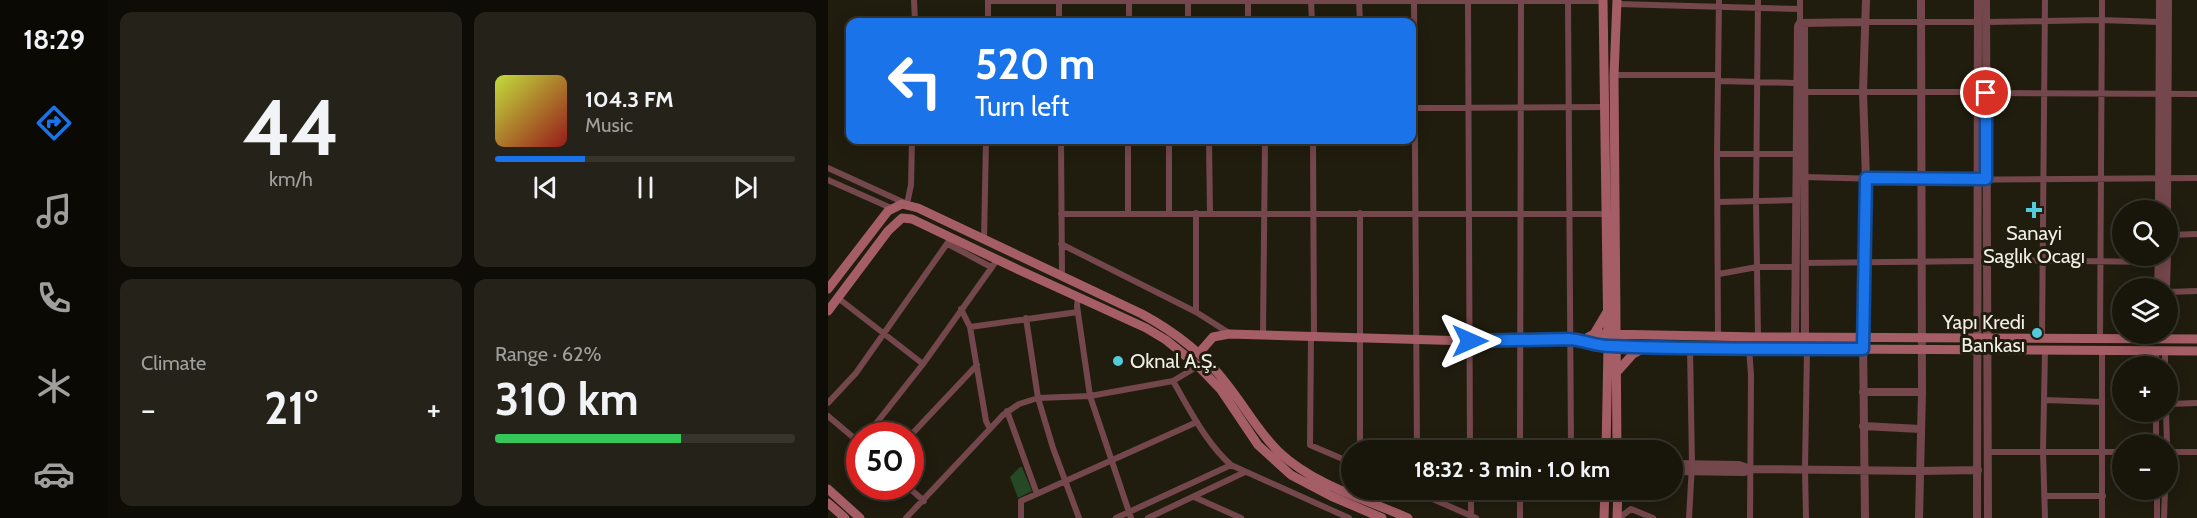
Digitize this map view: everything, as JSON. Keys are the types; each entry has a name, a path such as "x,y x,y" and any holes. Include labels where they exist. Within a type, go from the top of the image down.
{"main road":[{"path":"1603,0 1607,312 1616,374 1617,440"},
{"path":"1612,334 1617,314 1614,75 1617,2"},
{"path":"828,289 891,208 907,204 1157,322 1199,353 1226,383 1278,451 1304,471 1337,488 1408,518"},
{"path":"828,311 888,231 902,218 912,219 994,263 1078,297 1146,328 1166,340 1198,366 1221,390 1258,445 1291,475 1331,496 1382,518"},
{"path":"1587,342 1607,312"},
{"path":"1617,314 1621,325 1626,329 1649,336"},
{"path":"1199,353 1213,337 1229,334 1470,341 1569,339 1612,346 1644,348 2197,351"},
{"path":"1594,334 1718,337 2112,338"},
{"path":"2178,337 2197,339"},
{"path":"1587,342 1607,362"},
{"path":"1606,440 1607,362 1612,346"},
{"path":"1616,374 1628,359 1644,348"},
{"path":"828,489 860,518"},
{"path":"1604,518 1605,500"},
{"path":"1618,518 1619,500"},
{"path":"828,503 832,512 845,518"}],"street":[{"path":"914,0 915,18"},
{"path":"988,18 988,0 1311,2 1603,0"},
{"path":"1800,0 1796,83 1798,154 1796,267 1800,337"},
{"path":"1865,518 1863,263 1866,178 1863,92 1866,0"},
{"path":"1919,518 1922,392 1921,0"},
{"path":"1978,0 1982,22"},
{"path":"1977,518 1982,260 1986,179 1982,22 1986,0"},
{"path":"2042,338 2046,93 2045,0"},
{"path":"2100,338 2102,0"},
{"path":"2160,0 2159,22 2164,93"},
{"path":"2160,200 2163,179 2168,0"},
{"path":"1059,1 1059,18"},
{"path":"1129,1 1129,18"},
{"path":"1359,1 1360,18"},
{"path":"1414,1 1414,18"},
{"path":"1468,1 1470,440"},
{"path":"1520,440 1521,1"},
{"path":"1568,1 1571,440"},
{"path":"1188,2 1188,18"},
{"path":"1248,2 1248,18"},
{"path":"1311,2 1312,18"},
{"path":"1617,2 1758,4 1800,9"},
{"path":"1718,337 1719,3"},
{"path":"1758,4 1756,154 1758,337"},
{"path":"1800,23 2102,20 2159,22"},
{"path":"1800,23 1804,27 1805,92 1804,263 1800,337"},
{"path":"1614,75 1796,83 1805,92 2197,94"},
{"path":"1982,92 1977,179 1982,260"},
{"path":"1416,108 1604,107"},
{"path":"828,168 907,204 911,185 912,144"},
{"path":"984,240 986,144"},
{"path":"1060,144 1062,276"},
{"path":"1128,144 1128,213"},
{"path":"1169,144 1169,213"},
{"path":"1209,144 1210,213"},
{"path":"1263,334 1265,144"},
{"path":"1313,144 1310,445 1341,458"},
{"path":"1414,144 1417,440"},
{"path":"1717,154 1798,154"},
{"path":"1804,177 1921,180 2197,178"},
{"path":"2163,179 2166,200"},
{"path":"828,180 891,208"},
{"path":"1718,202 1796,200"},
{"path":"1196,213 1196,312"},
{"path":"1360,213 1360,440"},
{"path":"1061,214 1604,214"},
{"path":"2178,236 2197,234"},
{"path":"828,403 856,373 950,241"},
{"path":"1062,244 1196,312 1229,334"},
{"path":"1804,263 1982,260 2112,261"},
{"path":"877,422 923,364 994,263"},
{"path":"1719,274 1757,267 1796,267"},
{"path":"2178,290 2197,291"},
{"path":"1078,297 1078,312 1090,396 1130,515"},
{"path":"838,298 923,364"},
{"path":"961,309 970,327 986,421 990,429"},
{"path":"970,327 1078,312"},
{"path":"1026,318 1038,398 1079,518"},
{"path":"2159,356 2160,344"},
{"path":"1689,348 1691,468 1689,518"},
{"path":"1749,348 1751,375 1750,518"},
{"path":"1806,518 1807,349"},
{"path":"1982,350 1988,452 1988,518"},
{"path":"2044,350 2045,518"},
{"path":"2102,351 2102,518"},
{"path":"2160,351 2162,356"},
{"path":"923,422 977,365"},
{"path":"906,518 1007,411 1018,404 1038,398 1090,396 1173,381 1198,366"},
{"path":"1173,381 1221,457 1231,465 1349,518"},
{"path":"1863,392 1922,392"},
{"path":"2044,400 2102,402"},
{"path":"2178,404 2197,403"},
{"path":"1007,411 1037,494"},
{"path":"828,416 846,431"},
{"path":"1021,518 1021,501 1197,422"},
{"path":"1863,426 1920,429"},
{"path":"1988,452 2112,451"},
{"path":"2178,452 2197,452"},
{"path":"1116,518 1130,515 1231,465"},
{"path":"1683,466 1744,472 1751,469 1978,470"},
{"path":"1683,469 1691,468"},
{"path":"1148,518 1157,516 1245,472"},
{"path":"2045,496 2103,496"},
{"path":"1194,497 1232,516 1241,518"},
{"path":"1436,500 1473,517 1472,500"},
{"path":"1520,500 1520,518"},
{"path":"2157,500 2157,518"},
{"path":"2164,518 2165,500"},
{"path":"1618,518 1631,509 1653,518"}],"green space":[{"path":"1020,467 1032,491 1018,498 1010,477"}],"place":[{"name":"Sanayi Saglık Ocagı","path":"2034,210"},
{"name":"Yapı Kredi Bankası","path":"2037,333"},
{"name":"Oknal A.Ş.","path":"1118,361"}],"route":[{"path":"1470,341 1569,339 1582,340 1591,345 1644,348 1863,349 1866,178 1986,179 1986,93"}]}
